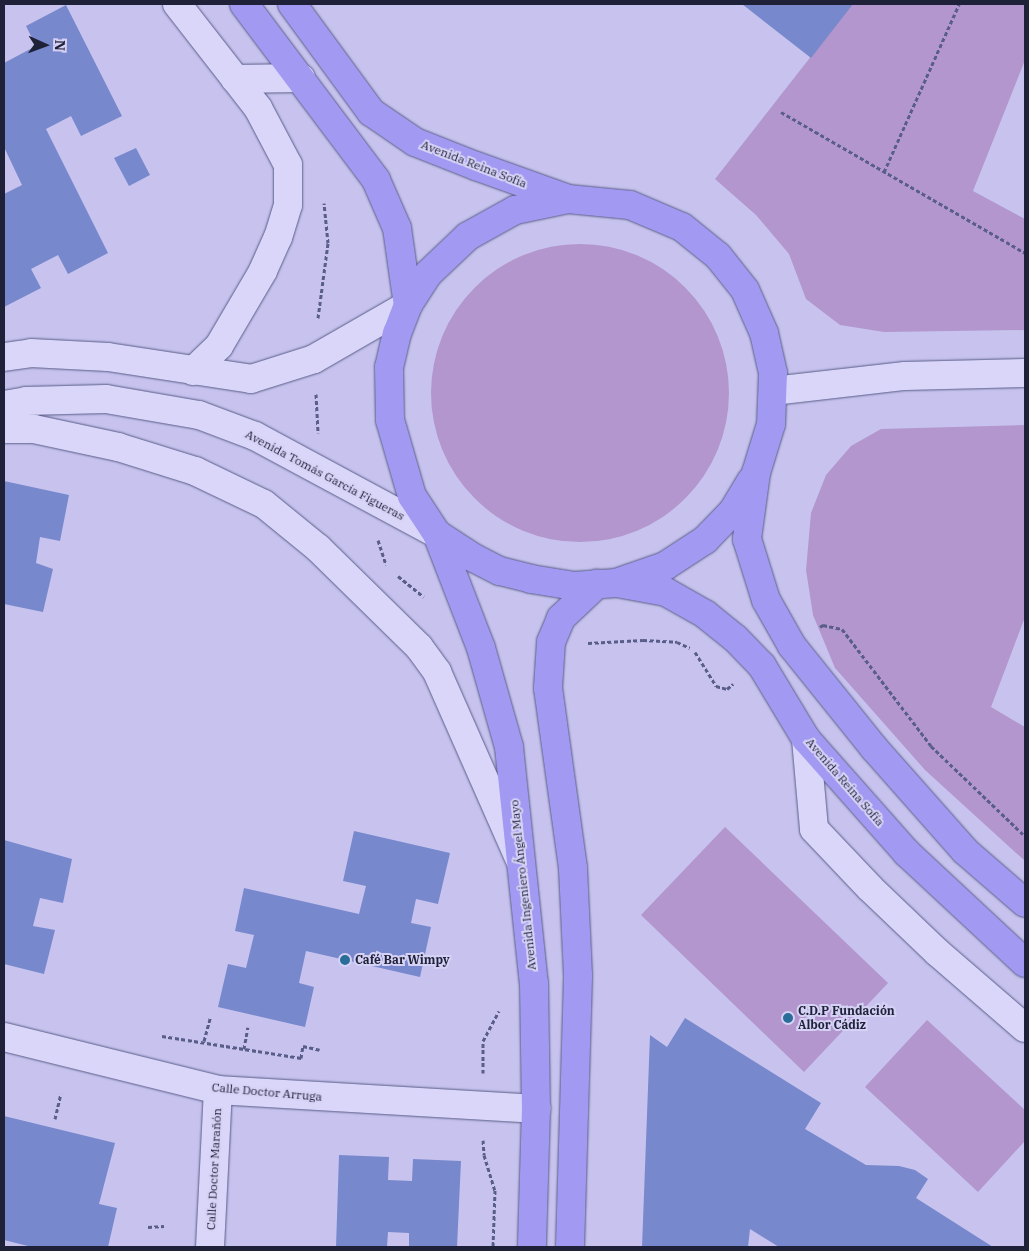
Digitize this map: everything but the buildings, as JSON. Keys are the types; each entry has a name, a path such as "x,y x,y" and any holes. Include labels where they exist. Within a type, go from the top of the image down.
{"main road":[{"name":"Avenida Reina Sofía","path":"244,4 376,180 397,228 408,305"},
{"name":"Avenida Reina Sofía","path":"292,4 371,112 415,142 568,199 630,205 682,227 718,256 745,290 764,333 773,373 771,424 756,473 747,539 766,600 788,640 874,748 965,851 1025,903"},
{"name":"Avenida Reina Sofía","path":"568,199 515,210 468,236 428,274 408,305 397,333 389,368 390,420 412,496 437,534 474,558 500,571 531,579 574,586 606,584 666,592 705,614 735,638 762,666 806,739 907,853 1025,963"},
{"name":"Avenida Reina Sofía","path":"606,584 665,566 705,540 733,511 756,473"},
{"name":"Avenida Ingeniero Ángel Mayo","path":"437,534 482,648 509,747 534,984 536,1109 532,1247"},
{"path":"570,1247 578,965 573,868 548,688 552,642 561,618 606,584"}],"street":[{"path":"177,4 258,108 288,165 288,205 278,236 263,271 219,346 193,371"},
{"path":"235,79 301,78"},
{"path":"4,357 31,353 108,357 251,379 314,359 408,305"},
{"path":"773,391 905,376 1025,373"},
{"name":"Avenida Tomás García Figueras","path":"4,405 26,401 106,399 199,415 255,436 437,534"},
{"path":"4,429 34,430 118,446 195,470 264,504 318,548 419,647 437,672 522,864"},
{"path":"806,739 814,829 870,888 937,952 1025,1028"},
{"name":"Calle Doctor Arruga","path":"4,1037 218,1090 536,1109"},
{"name":"Calle Doctor Marañón","path":"210,1247 218,1090"}],"path":[{"path":"884,172 959,4"},
{"path":"781,112 1025,253"},
{"path":"377,535 387,567"},
{"path":"394,573 432,603"},
{"path":"493,1247 495,1190 484,1155 482,1106 484,1041 502,1005"},
{"path":"204,1041 210,1018"},
{"path":"244,1049 248,1027"},
{"path":"162,1036 204,1041 301,1058 304,1046 320,1050"},
{"path":"54,1119 61,1094"},
{"path":"148,1227 164,1226"}],"shaded area":[{"path":"852,4 1025,4 1025,60 973,191 1025,219 1025,330 884,332 840,325 806,299 789,254 756,215 715,179"},
{"path":"565,244 595,244 623,250 650,261 675,277 696,298 712,323 723,350 729,378 727,422 712,463 696,488 675,509 650,525 623,536 595,542 565,542 537,536 510,525 485,509 464,488 448,463 437,436 431,408 431,378 437,350 448,323 464,298 485,277 510,261 537,250"},
{"path":"1025,425 1025,617 991,707 1025,727 1025,861 925,770 835,668 813,615 806,570 811,513 826,475 851,446 881,429"},
{"path":"725,827 888,983 804,1072 641,915"},
{"path":"927,1020 1025,1110 1025,1141 978,1192 865,1087"}],"place":[{"name":"Café Bar Wimpy","path":"345,960"},
{"name":"C.D.P Fundación Albor Cádiz","path":"788,1018"}]}
